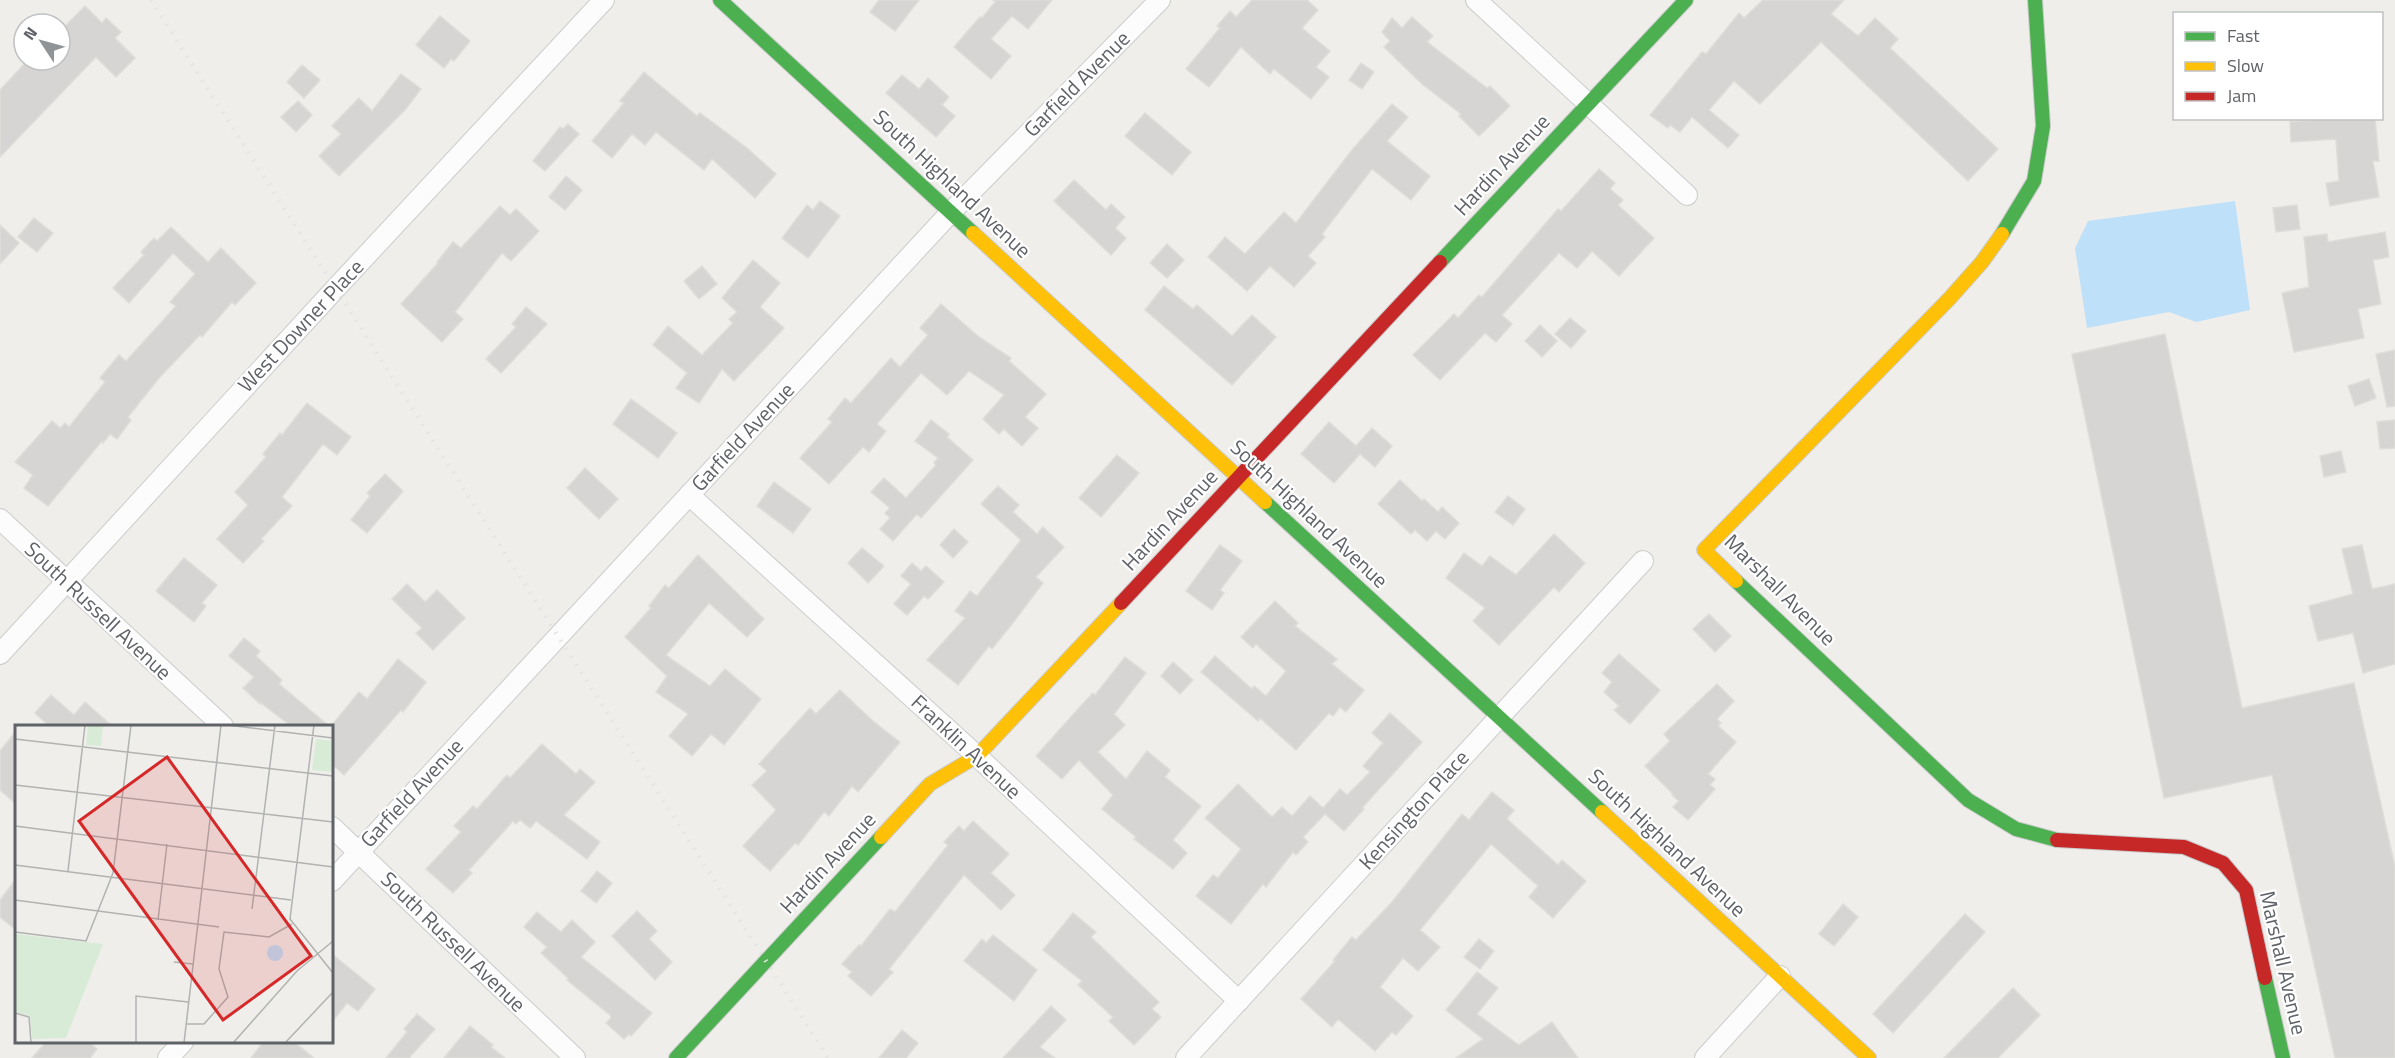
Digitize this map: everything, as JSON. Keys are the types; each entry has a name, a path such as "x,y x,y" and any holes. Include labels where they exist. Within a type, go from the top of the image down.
{"street":[{"name":"West Downer Place","path":"0,654 604,0"},
{"name":"South Highland Avenue","path":"720,0 1869,1058"},
{"name":"Garfield Avenue","path":"333,880 951,212 1160,0"},
{"path":"1476,0 1687,195"},
{"name":"Hardin Avenue","path":"676,1058 930,784 977,756 1686,0"},
{"name":"Marshall Avenue","path":"2036,0 2043,126 2034,181 2011,223 1982,262 1950,298 1704,550 1968,800 2016,829 2065,842 2184,847 2223,863 2246,890 2283,1058"},
{"name":"Franklin Avenue","path":"689,495 977,756 1239,1001"},
{"name":"South Russell Avenue","path":"0,519 222,725"},
{"name":"Kensington Place","path":"1186,1058 1643,561"},
{"name":"South Russell Avenue","path":"333,828 575,1058"},
{"path":"1705,1058 1780,976"},
{"path":"168,1058 181,1043"}],"water":[{"path":"2235,201 2250,310 2196,322 2169,312 2087,328 2075,248 2088,221"}],"building":[{"path":"879,0 919,0 895,31 870,12"},
{"path":"993,0 1052,0 1028,29 1012,16 991,39 1011,56 991,79 954,47 980,17 982,18 995,2"},
{"path":"1252,0 1307,0 1318,10 1302,28 1330,51 1316,67 1329,77 1311,99 1274,69 1270,74 1241,47 1209,87 1186,69 1220,28 1217,26 1230,11 1236,17"},
{"path":"1763,0 1844,0 1831,14 1858,36 1875,18 1898,39 1890,48 1998,149 1968,181 1821,42 1760,104 1734,81 1709,110 1739,135 1728,148 1692,117 1680,132 1670,125 1668,128 1650,115 1702,52 1706,54 1739,13 1744,18"},
{"path":"85,6 102,23 106,18 121,32 115,38 135,58 116,77 96,57 0,157 0,90 17,72 72,72 72,19"},
{"path":"440,16 470,41 454,61 451,59 444,68 416,45"},
{"path":"1412,17 1433,36 1427,42 1487,88 1490,86 1510,106 1479,136 1459,116 1461,114 1422,84 1384,47 1390,41 1382,32 1392,18 1402,28"},
{"path":"1361,63 1374,72 1362,89 1349,80"},
{"path":"302,65 320,80 304,98 287,82"},
{"path":"644,72 697,116 700,113 747,148 776,174 755,198 712,159 704,170 656,132 645,145 632,134 612,158 592,141 624,103 620,101"},
{"path":"401,74 421,89 405,110 339,176 319,156 341,134 332,126 359,98 372,111"},
{"path":"902,75 919,89 928,78 949,97 942,105 955,116 936,137 886,93"},
{"path":"298,101 312,115 296,132 281,117"},
{"path":"1392,104 1408,117 1387,141 1430,176 1411,200 1372,169 1322,234 1325,237 1308,256 1316,263 1294,287 1270,266 1247,291 1208,257 1225,237 1245,254 1284,212 1296,223 1352,150"},
{"path":"1145,113 1191,152 1172,175 1125,136"},
{"path":"2375,120 2379,161 2373,161 2379,197 2330,206 2326,183 2339,181 2336,139 2291,142 2290,122"},
{"path":"568,124 579,134 545,171 533,161 560,127 563,129"},
{"path":"1599,169 1615,183 1610,189 1623,200 1618,205 1654,238 1619,276 1592,251 1577,268 1559,253 1502,315 1512,324 1496,342 1485,333 1440,380 1413,355 1454,314 1458,318 1479,295 1482,297 1558,209 1561,211"},
{"path":"566,176 582,190 565,210 549,197"},
{"path":"1074,180 1106,210 1111,204 1125,217 1115,228 1126,238 1111,255 1054,201"},
{"path":"820,201 840,216 808,258 782,238 807,205 813,210"},
{"path":"2297,205 2300,229 2276,232 2273,208"},
{"path":"500,206 510,215 516,209 539,231 511,261 502,253 455,312 463,319 442,342 401,304 438,263 453,242 461,248"},
{"path":"34,218 53,233 37,252 18,237"},
{"path":"0,225 19,243 0,264"},
{"path":"171,227 208,262 221,248 256,283 235,305 232,302 202,337 200,335 159,378 128,417 131,420 117,439 110,434 103,443 102,441 48,506 24,488 33,475 15,462 52,421 60,428 65,423 69,427 105,382 100,378 119,355 126,361 176,306 170,302 195,274 173,253 129,303 113,288 144,255 141,252 154,238 157,241"},
{"path":"2385,232 2389,257 2373,260 2381,304 2358,309 2364,338 2294,352 2282,293 2309,287 2304,237 2327,234 2328,242"},
{"path":"1167,244 1184,260 1167,278 1150,263"},
{"path":"753,260 780,283 760,307 784,328 734,381 722,369 699,403 676,388 687,373 653,345 668,326 702,355 733,323 729,319 737,312 722,298"},
{"path":"702,266 717,284 699,299 684,281"},
{"path":"1164,286 1193,309 1197,305 1232,336 1252,315 1276,337 1232,385 1145,310"},
{"path":"941,304 979,337 1011,358 1009,361 1046,394 1025,417 1038,428 1022,446 1004,429 999,434 983,419 1004,395 969,371 947,395 921,373 877,424 886,431 869,452 863,447 829,484 800,458 832,422 828,419 845,398 851,403 891,358 900,367 928,335 920,328"},
{"path":"526,307 547,324 501,373 486,359 516,327 512,324"},
{"path":"1570,318 1586,331 1571,348 1555,334"},
{"path":"1540,325 1557,341 1542,357 1525,341"},
{"path":"2165,334 2242,708 2354,683 2395,867 2395,1058 2335,1058 2272,775 2164,798 2072,354"},
{"path":"2395,350 2395,406 2387,407 2376,354"},
{"path":"2369,379 2376,398 2355,406 2348,386"},
{"path":"631,399 677,433 658,458 613,424"},
{"path":"307,403 351,437 337,455 323,444 282,497 292,506 261,539 264,541 243,563 217,539 248,505 235,492 266,457 263,454 280,433 282,435"},
{"path":"931,420 949,434 947,437 973,460 921,518 917,514 893,541 880,529 890,518 885,513 890,508 871,492 884,478 906,498 936,465 934,463 938,458 915,441"},
{"path":"2395,420 2395,448 2380,449 2377,422"},
{"path":"1329,422 1356,446 1372,428 1392,446 1375,467 1360,454 1334,483 1301,454"},
{"path":"2341,451 2346,472 2324,477 2320,456"},
{"path":"1117,455 1139,473 1101,517 1079,498"},
{"path":"585,468 618,499 599,519 567,488"},
{"path":"385,474 403,491 367,533 351,520 370,496 367,493"},
{"path":"1400,480 1422,501 1424,499 1438,512 1442,507 1459,523 1445,539 1436,531 1427,541 1415,530 1411,534 1378,504"},
{"path":"774,482 811,509 793,533 757,506"},
{"path":"998,486 1019,505 1013,512 1037,534 1043,527 1064,547 1036,577 1043,583 1012,624 992,649 989,646 958,685 927,660 965,618 955,611 970,591 977,596 1021,540 981,504"},
{"path":"1508,496 1525,509 1513,525 1495,512"},
{"path":"954,529 968,542 953,558 940,545"},
{"path":"1554,534 1585,563 1559,592 1554,587 1499,645 1473,621 1485,608 1446,578 1464,553 1482,566 1490,556 1516,575"},
{"path":"1220,545 1242,561 1220,590 1224,593 1212,610 1186,591"},
{"path":"2362,545 2372,589 2395,584 2395,664 2363,673 2353,633 2318,641 2309,606 2353,594 2342,549"},
{"path":"862,548 884,566 868,583 848,563"},
{"path":"698,555 764,619 747,637 709,603 666,655 710,686 725,669 761,699 724,745 711,734 692,756 669,736 688,714 656,692 667,676 625,637 651,608 649,606 665,585 669,588"},
{"path":"184,558 217,585 202,603 206,606 194,622 156,591"},
{"path":"912,563 921,571 926,566 944,582 928,599 924,596 907,615 894,604 911,584 901,576"},
{"path":"407,584 425,602 437,590 465,618 433,650 416,633 422,628 392,599"},
{"path":"1275,601 1298,623 1295,626 1337,659 1332,664 1364,690 1346,712 1340,707 1333,716 1329,713 1296,750 1260,718 1258,721 1201,672 1215,656 1252,689 1254,686 1266,696 1286,671 1256,644 1253,648 1241,637"},
{"path":"1709,614 1731,636 1715,652 1693,629"},
{"path":"244,638 260,651 256,656 282,680 279,684 328,725 290,725 260,704 243,688 254,677 229,656"},
{"path":"1619,654 1660,690 1630,724 1614,710 1619,706 1604,692 1612,682 1602,673"},
{"path":"1125,657 1146,673 1114,714 1125,725 1098,752 1126,779 1147,751 1170,770 1165,777 1201,806 1173,840 1187,853 1173,869 1134,839 1136,837 1102,809 1113,795 1079,760 1062,779 1036,756 1093,693 1095,695"},
{"path":"398,659 426,682 403,712 401,710 344,775 333,765 332,725 359,692 367,699"},
{"path":"1173,662 1193,680 1180,694 1161,676"},
{"path":"1717,684 1734,701 1717,719 1721,723 1718,726 1736,742 1708,774 1715,779 1710,785 1715,789 1688,820 1673,807 1679,801 1645,766 1670,741 1664,734"},
{"path":"840,690 874,722 900,742 858,792 852,786 829,816 824,812 798,845 795,843 770,871 743,846 776,810 752,785 767,771 759,764 810,708 816,714"},
{"path":"51,695 74,715 85,702 111,725 48,725 35,713"},
{"path":"1390,713 1422,742 1344,831 1325,814 1303,837 1308,842 1296,855 1293,852 1266,887 1263,884 1231,924 1196,896 1213,875 1218,878 1241,849 1205,818 1238,784 1272,817 1282,807 1292,816 1310,796 1323,808 1340,789 1347,795 1370,772 1363,766 1383,743 1372,733"},
{"path":"15,732 15,803 0,790 0,751"},
{"path":"542,744 576,774 580,769 595,782 564,815 600,842 587,859 536,821 530,828 520,820 516,824 513,821 469,870 472,873 453,893 426,869 461,832 454,826 473,806 477,809 507,775 510,778"},
{"path":"1492,792 1514,810 1507,819 1558,865 1562,860 1586,881 1553,918 1529,897 1538,886 1491,844 1420,930 1440,947 1418,971 1403,958 1380,987 1413,1016 1396,1035 1392,1032 1375,1051 1338,1019 1332,1027 1301,999 1335,961 1333,960 1352,937 1356,940 1392,902 1462,814 1469,820"},
{"path":"973,821 1009,854 991,873 1015,895 1001,910 964,875 889,969 893,972 871,996 848,976 852,972 842,964 859,945 861,946 890,909 895,912 948,845 944,842 959,826 964,831"},
{"path":"597,871 612,883 596,903 581,891"},
{"path":"15,880 15,929 0,917 0,900"},
{"path":"1843,904 1858,917 1834,946 1819,934"},
{"path":"637,911 657,931 649,939 672,962 655,980 612,936"},
{"path":"537,912 561,932 572,920 595,942 581,957 652,1013 631,1036 629,1034 624,1039 606,1023 611,1018 610,1015 567,980 568,978 541,953 547,947 524,927"},
{"path":"1073,913 1096,932 1091,937 1159,1002 1152,1009 1161,1017 1134,1045 1109,1021 1113,1017 1078,985 1082,981 1043,950"},
{"path":"1965,914 1985,932 1893,1033 1873,1014"},
{"path":"993,935 1037,970 1014,1001 964,961 982,939 986,943"},
{"path":"1479,939 1494,951 1480,969 1464,957"},
{"path":"333,955 375,989 358,1011 347,1003 333,1021"},
{"path":"1477,972 1498,988 1477,1014 1519,1045 1552,1022 1578,1058 1456,1058 1483,1039 1446,1010"},
{"path":"2013,988 2040,1015 1998,1058 1944,1058"},
{"path":"1051,1006 1066,1020 1040,1047 1055,1058 1003,1058"},
{"path":"417,1014 435,1029 409,1058 386,1058 407,1032 404,1029"},
{"path":"470,1026 493,1045 491,1047 505,1058 444,1058"},
{"path":"902,1030 918,1043 906,1058 879,1058"},
{"path":"45,1043 90,1043 97,1049 90,1058 32,1058"},
{"path":"262,1043 295,1043 314,1058 251,1058"}],"railway":[{"path":"151,0 828,1058"}],"traffic: fast":[{"path":"720,0 973,233"},
{"path":"1440,262 1686,0"},
{"path":"2002,234 2034,181 2043,126 2035,0"},
{"path":"1265,502 1602,812"},
{"path":"1736,581 1968,800 2016,829 2057,840"},
{"path":"676,1058 881,837"},
{"path":"2265,978 2283,1058"}],"traffic: slow":[{"path":"973,233 1265,502"},
{"path":"1736,581 1704,550 1950,298 1982,262 2002,234"},
{"path":"881,837 930,784 977,756 1121,603"},
{"path":"1602,812 1869,1058"}],"traffic: jam":[{"path":"1121,603 1440,262"},
{"path":"2057,840 2184,847 2223,863 2246,890 2265,978"}]}
